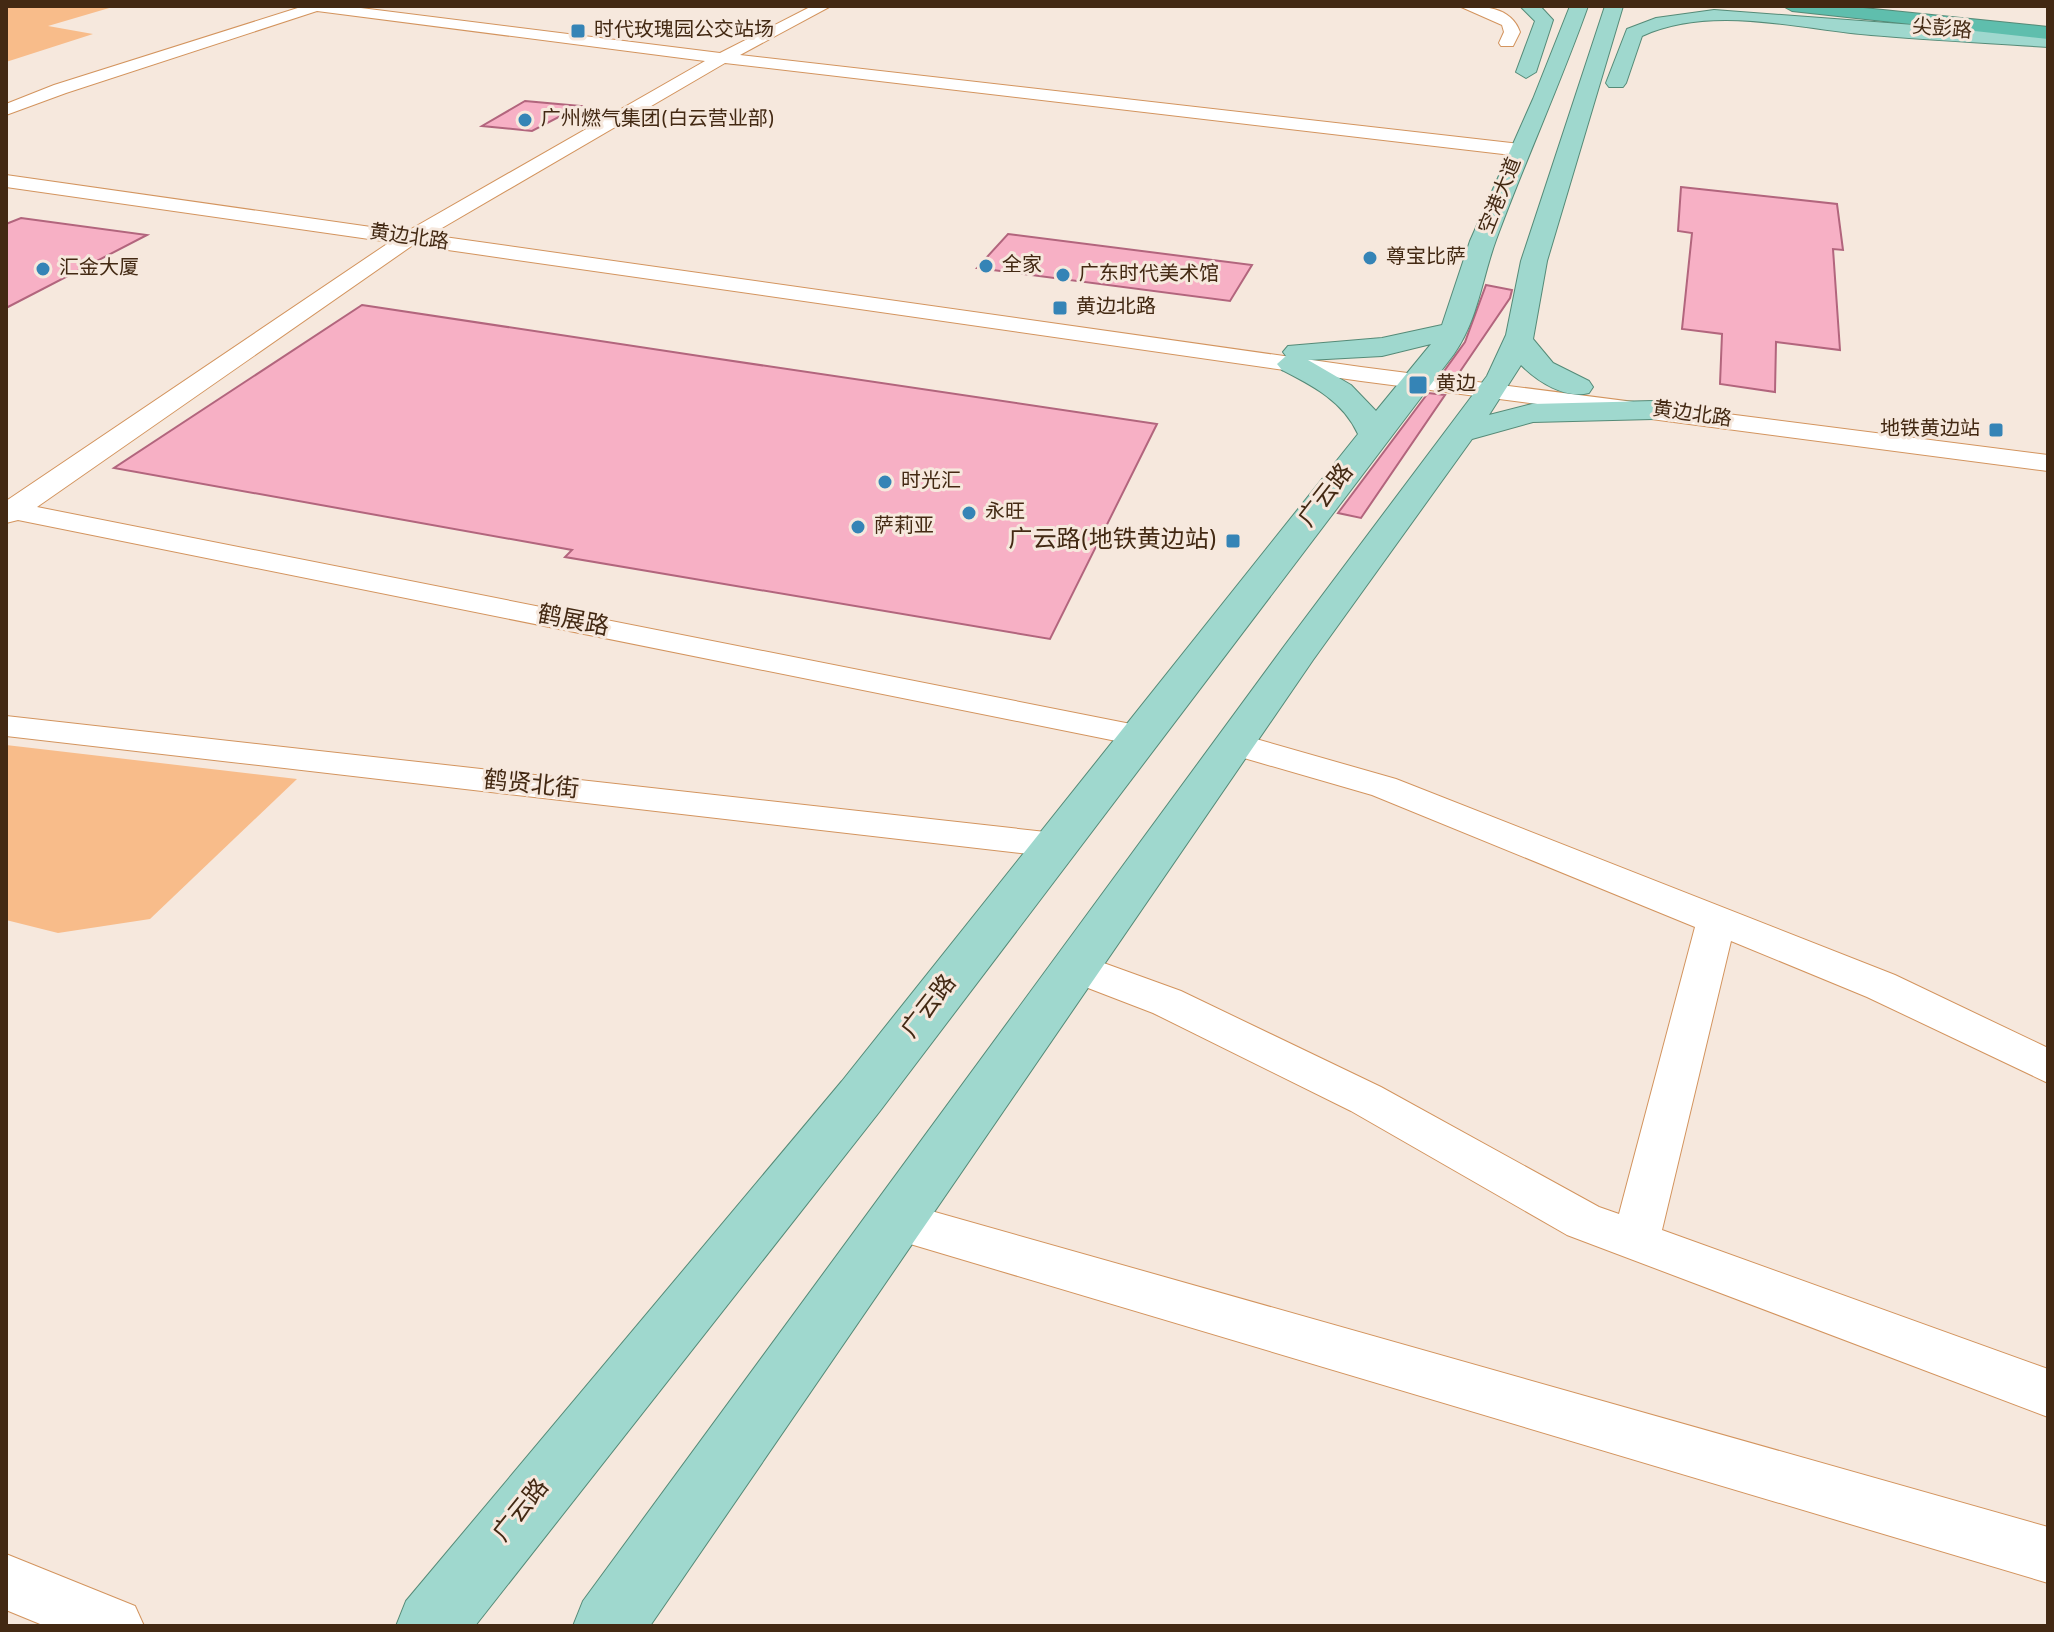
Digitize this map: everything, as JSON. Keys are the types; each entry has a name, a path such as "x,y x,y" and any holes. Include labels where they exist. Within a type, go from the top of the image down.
{"highway":[{"path":"1795,6 2048,30"},
{"path":"1957,6 2021,11"}],"main road":[{"path":"1516,95 1544,27 1544,20 1529,6"},
{"name":"空港大道","path":"1423,375 1444,348 1452,331 1514,140 1544,99 1579,6"},
{"name":"空港大道","path":"1497,383 1518,339 1529,284 1614,6"},
{"name":"尖彭路","path":"1692,6 2048,41"},
{"path":"1609,100 1634,33 1650,24 1683,17 1738,16 2048,41"},
{"path":"1566,156 1594,131"},
{"path":"1472,274 1529,284"},
{"path":"1295,358 1363,350 1452,331"},
{"path":"1518,339 1540,369 1555,379 1578,387"},
{"path":"1295,358 1349,398 1365,416 1374,435"},
{"name":"广云路","path":"608,1626 1235,744 1377,488 1374,435 1423,375"},
{"name":"广云路","path":"431,1626 861,1096 1141,736 1377,488 1462,432 1497,383"},
{"path":"1462,432 1532,413 1653,410"}],"street":[{"path":"6,112 26,92 60,77 318,6 722,58 1514,140"},
{"path":"8,512 418,234 722,58 824,6"},
{"path":"1474,6 1509,23 1512,32 1507,43"},
{"name":"黄边北路","path":"6,171 418,234"},
{"name":"黄边北路","path":"6,181 568,254 1423,375 1578,387 2048,449"},
{"name":"黄边北路","path":"1497,383 1653,410 2048,463"},
{"name":"鹤展路","path":"8,512 1141,736"},
{"name":"鹤贤北街","path":"6,726 1055,845"},
{"path":"1235,744 1384,787 1881,986 2048,1067"},
{"path":"1636,1241 1716,921"},
{"path":"1076,968 1167,1002 1366,1099 1583,1221 2048,1393"},
{"path":"896,1221 2048,1555"},
{"path":"6,1582 115,1626"}],"shaded area":[{"path":"6,6 116,6 48,26 93,34 6,62"},
{"path":"6,745 297,779 150,919 58,933 6,920"}],"building":[{"name":"广州燃气集团(白云营业部)","path":"525,101 580,106 532,131 482,126"},
{"path":"1681,187 1837,204 1843,250 1833,249 1840,350 1776,342 1775,392 1720,384 1722,334 1682,329 1692,233 1678,231"},
{"name":"汇金大厦","path":"21,218 147,235 6,308 6,224"},
{"path":"1008,234 1252,265 1230,301 977,268"},
{"path":"1486,285 1512,290 1510,298 1457,376 1442,374 1465,342"},
{"path":"362,305 1157,424 1050,639 565,557 572,550 114,468"},
{"path":"1428,393 1445,395 1361,518 1338,513"}],"place":[{"name":"时代玫瑰园公交站场","path":"578,31"},
{"name":"广州燃气集团(白云营业部)","path":"525,120"},
{"name":"尊宝比萨","path":"1370,258"},
{"name":"全家","path":"986,266"},
{"name":"汇金大厦","path":"43,269"},
{"name":"广东时代美术馆","path":"1063,275"},
{"name":"黄边北路","path":"1060,308"},
{"name":"黄边","path":"1418,385"},
{"name":"地铁黄边站","path":"1996,430"},
{"name":"时光汇","path":"885,482"},
{"name":"永旺","path":"969,513"},
{"name":"萨莉亚","path":"858,527"},
{"name":"广云路(地铁黄边站)","path":"1233,541"}]}
